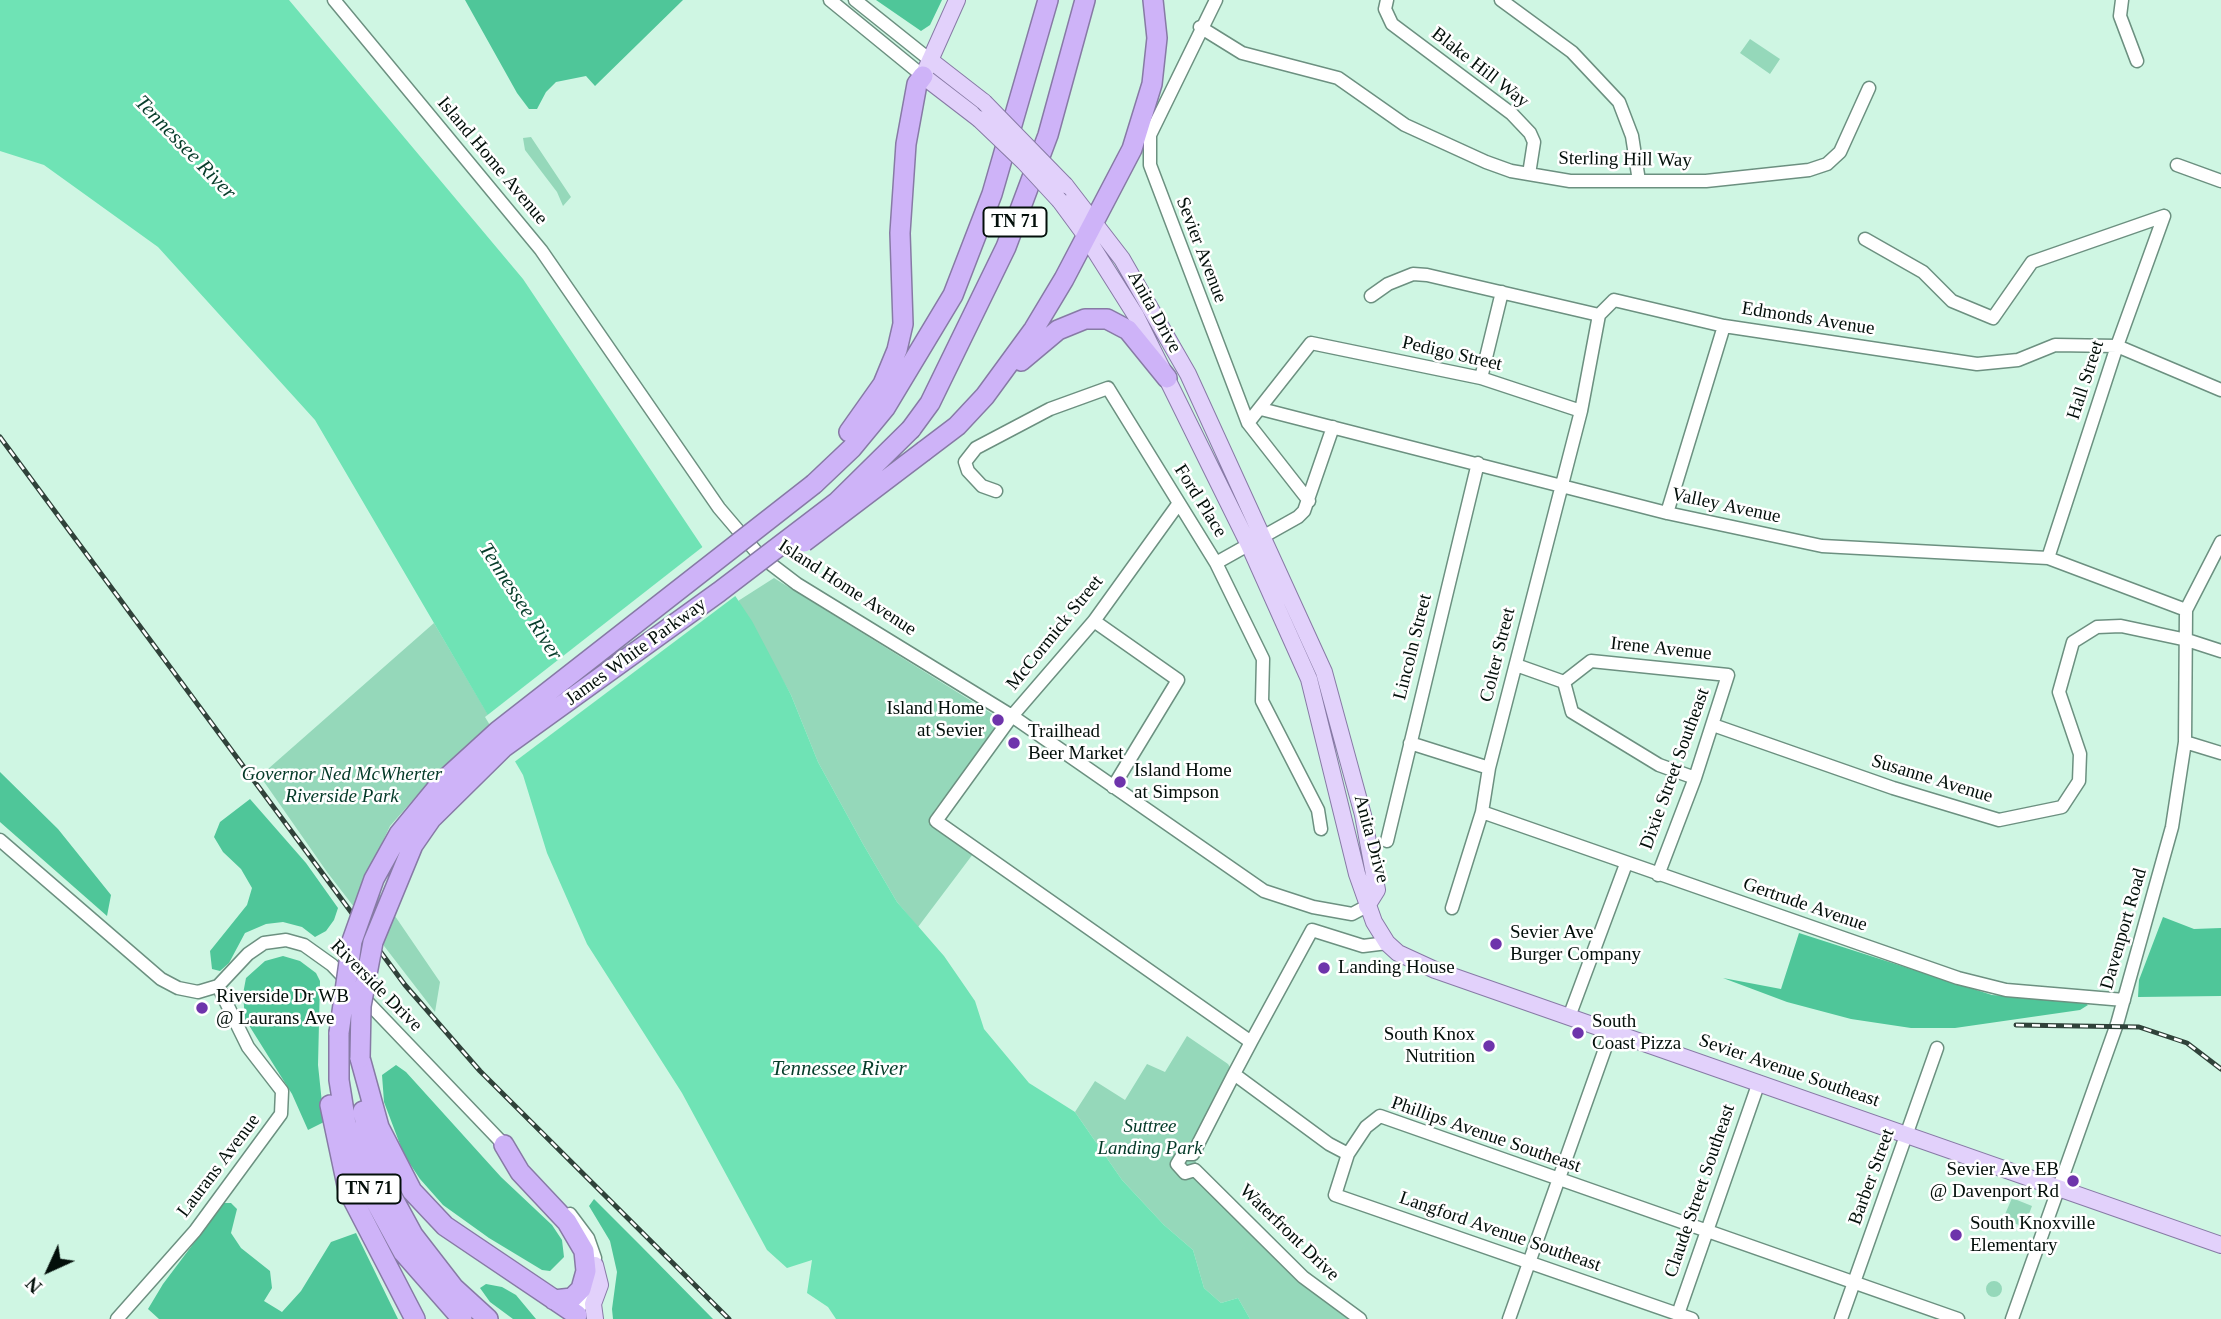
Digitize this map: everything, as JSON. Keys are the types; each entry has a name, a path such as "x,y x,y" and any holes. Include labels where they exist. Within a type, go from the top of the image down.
{"highway":[{"name":"TN 71","path":"879,404 953,295 992,194 1048,0"},
{"name":"James White Parkway","path":"488,1319 454,1288 413,1235 388,1189 369,1140 360,1100 361,1006 373,943 413,845 431,819 505,747 719,592 837,502 883,460 911,429 930,403 1006,247 1048,135 1085,0"},
{"path":"985,396 1034,329 1064,279 1132,149 1152,84 1157,38 1153,0"},
{"path":"879,404 903,324 900,233 906,144 917,84 926,68"},
{"path":"719,592 830,525 957,426 985,396 1058,330 1085,319 1107,319 1128,330 1167,379"},
{"name":"James White Parkway","path":"462,1319 404,1252 373,1197 346,1124 340,1080 338,1033 352,941 374,879 399,834 441,783 498,731 814,484 828,457 879,404"},
{"path":"338,1033 328,1063 328,1084 334,1130 348,1190 415,1319"},
{"path":"360,1058 379,1127 412,1191 445,1226 582,1318"},
{"path":"505,1146 520,1172 567,1222 584,1251 586,1271 581,1289 568,1300 554,1300"}],"main road":[{"path":"926,68 957,0"},
{"name":"Anita Drive","path":"926,68 984,102 1065,185 1256,541 1324,672 1363,815 1376,881 1377,890 1367,906"},
{"name":"Anita Drive","path":"926,68 1089,227 1153,308 1182,363 1256,541"},
{"name":"Sevier Avenue Southeast","path":"1367,906 1387,943 1412,961 2221,1245"},
{"path":"582,1318 593,1304 600,1285 595,1265"}],"street":[{"name":"Island Home Avenue","path":"334,0 541,250 746,542 797,584 1012,716 1264,891 1302,904 1352,914 1367,906"},
{"name":"Anita Drive","path":"830,0 926,68"},
{"name":"Anita Drive","path":"855,0 926,68"},
{"name":"Sevier Avenue","path":"1216,0 1200,27 1150,135 1150,165 1248,423 1309,501"},
{"name":"Blake Hill Way","path":"1387,0 1385,9 1392,24 1513,114 1530,133 1534,142 1529,174"},
{"path":"1501,0 1572,52 1619,102 1632,136 1639,181"},
{"path":"2122,0 2120,16 2137,61"},
{"name":"Sterling Hill Way","path":"1200,27 1242,53 1338,78 1405,125 1486,162 1529,174 1570,181 1706,181 1777,175 1827,164 1840,152 1869,88"},
{"path":"2177,165 2221,181"},
{"name":"Hall Street","path":"1865,239 1923,272 1952,301 1993,318 2032,262 2164,216 2116,346 2048,558"},
{"path":"1371,296 1388,284 1413,274 1599,315"},
{"path":"1481,378 1502,292"},
{"name":"Edmonds Avenue","path":"1599,315 1614,300 1724,326 1977,364 2018,360 2055,345 2116,346"},
{"name":"Colter Street","path":"1452,908 1482,812 1489,768 1581,411 1599,315"},
{"path":"1667,513 1724,326"},
{"name":"Pedigo Street","path":"1261,410 1311,343 1481,378 1581,411"},
{"path":"2116,346 2221,390"},
{"name":"Ford Place","path":"996,491 982,486 968,471 965,462 976,448 1050,409 1108,387 1216,564 1263,659 1262,701 1318,810 1321,829"},
{"path":"1248,423 1261,410"},
{"name":"Valley Avenue","path":"1261,410 1667,513 1822,546 2048,558 2186,610"},
{"path":"1216,564 1298,517 1309,501 1333,427"},
{"name":"Lincoln Street","path":"1387,841 1478,463"},
{"name":"McCormick Street","path":"1179,503 1094,621 1012,716 936,821 1251,1042"},
{"name":"Davenport Road","path":"2012,1319 2124,1000 2172,827 2185,742 2186,610 2220,545"},
{"path":"1094,621 1178,680 1113,787"},
{"name":"Susanne Avenue","path":"1713,725 1893,788 1998,820 2062,807 2079,781 2080,754 2059,692 2073,642 2097,627 2121,626 2187,640 2221,651"},
{"name":"Irene Avenue","path":"1564,682 1591,661 1728,675"},
{"path":"1516,665 1564,682 1572,712 1659,765 1695,778"},
{"name":"Dixie Street Southeast","path":"1658,875 1695,778 1728,675"},
{"path":"2185,742 2221,753"},
{"path":"1410,743 1489,768"},
{"name":"Gertrude Avenue","path":"1482,812 1958,978 2006,990 2124,1000"},
{"path":"0,840 161,979 178,988 198,992 218,986"},
{"name":"Dixie Street Southeast","path":"1569,1017 1626,864"},
{"path":"1348,1154 1329,1144 1234,1073 1312,930 1363,946 1387,943"},
{"name":"Riverside Drive","path":"218,986 257,947 277,940 304,945 332,965 582,1227 592,1246 595,1265"},
{"name":"Laurans Avenue","path":"117,1319 195,1231 281,1114 282,1091 248,1047 218,986"},
{"path":"1509,1319 1611,1032"},
{"name":"Barber Street","path":"1841,1319 1909,1134 1937,1048"},
{"name":"Waterfront Drive","path":"1234,1073 1193,1154 1184,1154 1177,1164 1185,1173 1195,1170 1303,1277 1360,1319"},
{"name":"Claude Street Southeast","path":"1678,1314 1705,1228 1759,1082"},
{"name":"Phillips Avenue Southeast","path":"1348,1154 1366,1127 1380,1116 1958,1319"},
{"path":"1193,1154 1197,1160 1195,1170"},
{"name":"Langford Avenue Southeast","path":"1348,1154 1335,1195 1692,1319"}],"green space":[{"path":"1750,39 1780,59 1770,74 1740,53"},
{"path":"531,137 571,197 563,206 557,192 525,150 523,138"},
{"path":"774,578 1002,720 934,811 931,821 945,835 973,854 918,927 897,902 863,844 818,762 791,695 738,601"},
{"name":"Governor Ned McWherter Riverside Park","path":"434,623 493,723 435,775 390,826 367,875 440,982 435,1012 327,872 260,776"},
{"name":"Suttree Landing Park","path":"1187,1036 1228,1064 1234,1074 1195,1157 1197,1167 1261,1236 1360,1319 1250,1319 1238,1298 1221,1303 1204,1288 1193,1250 1164,1225 1122,1180 1075,1112 1095,1081 1125,1100 1147,1064 1165,1072"},
{"path":"2012,1198 2032,1206 2024,1227 2003,1219"},
{"path":"1991,1281 1997,1281 2002,1289 2000,1295 1991,1297 1986,1292 1986,1286"}],"shaded area":[{"path":"465,0 683,0 595,86 586,76 556,82 546,92 537,109 529,109 517,93"},
{"path":"876,0 942,0 930,25 921,31"},
{"path":"0,772 58,829 111,895 107,916 0,822"},
{"path":"250,799 306,863 338,908 326,931 315,937 302,927 283,922 266,924 245,933 229,963 220,971 212,969 210,951 247,905 252,888 241,869 223,852 214,837 220,822"},
{"path":"2163,917 2194,929 2221,928 2221,996 2138,997 2139,980"},
{"path":"1799,933 1992,995 2082,1001 2088,1005 2080,1010 1955,1028 1911,1028 1851,1019 1787,1002 1723,978 1781,989"},
{"path":"283,956 300,961 316,973 320,981 318,1065 324,1122 308,1130 292,1094 245,1019 243,994 246,978 265,961"},
{"path":"396,1065 406,1072 501,1177 552,1225 562,1240 564,1257 550,1271 542,1270 489,1238 443,1205 420,1179 404,1155 384,1102 382,1075"},
{"path":"594,1199 713,1319 613,1319 617,1272 610,1241 589,1206"},
{"path":"224,1203 231,1203 237,1209 231,1233 241,1248 270,1271 272,1288 264,1301 282,1312 301,1291 331,1242 356,1233 398,1319 159,1319 148,1309 163,1284"},
{"path":"486,1284 502,1287 516,1295 536,1319 513,1319 490,1302 480,1288"}],"water":[{"name":"Tennessee River","path":"0,0 289,0 523,279 752,621 791,695 818,762 863,844 897,902 944,956 975,1001 984,1029 1029,1083 1075,1112 1122,1180 1164,1225 1193,1250 1204,1288 1221,1303 1238,1298 1250,1319 836,1319 828,1307 807,1293 812,1260 787,1268 767,1250 682,1093 587,944 547,853 523,775 315,420 158,247 44,165 0,151"}],"pier":[{"path":"705,545 738,594 513,763 485,717"}],"railway":[{"path":"0,437 405,985 480,1071 729,1319"},
{"path":"2016,1025 2139,1027 2187,1043 2221,1069"}],"place":[{"name":"Island Home at Sevier","path":"998,720"},
{"name":"Trailhead Beer Market","path":"1014,743"},
{"name":"Island Home at Simpson","path":"1120,782"},
{"name":"Sevier Ave Burger Company","path":"1496,944"},
{"name":"Landing House","path":"1324,968"},
{"name":"Riverside Dr WB @ Laurans Ave","path":"202,1008"},
{"name":"South Coast Pizza","path":"1578,1033"},
{"name":"South Knox Nutrition","path":"1489,1046"},
{"name":"Sevier Ave EB @ Davenport Rd","path":"2073,1181"},
{"name":"South Knoxville Elementary","path":"1956,1235"}]}
